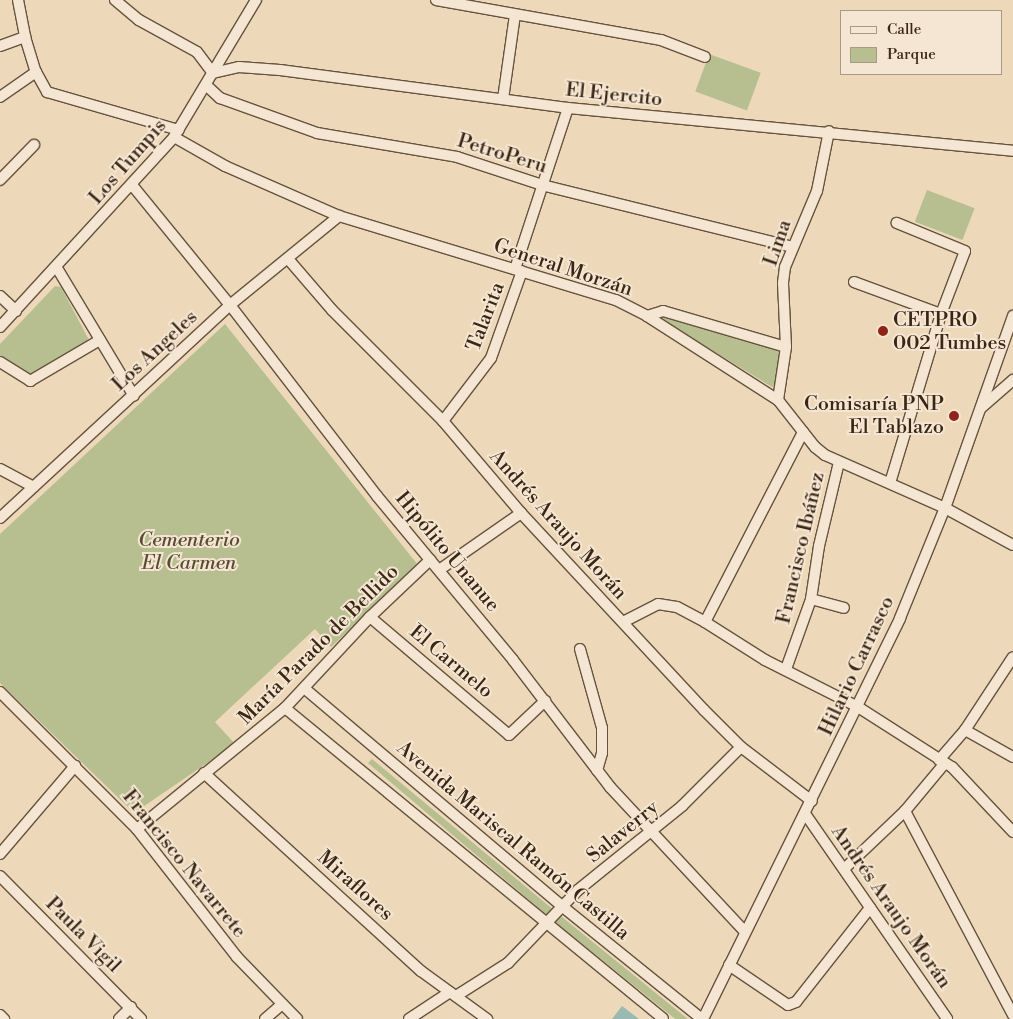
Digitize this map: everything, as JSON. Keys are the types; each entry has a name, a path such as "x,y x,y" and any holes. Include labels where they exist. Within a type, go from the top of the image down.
{"street":[{"name":"General Morzán","path":"18,0 25,37 36,72 47,92 177,134 225,166 339,216 616,300 648,316 778,400 815,447 840,462 945,508 1013,545"},
{"path":"115,0 139,20 196,52 213,73"},
{"name":"Los Tumpis","path":"0,327 57,268 177,134 256,0"},
{"path":"436,0 661,40 705,57"},
{"path":"503,99 515,15"},
{"path":"0,46 25,37"},
{"name":"El Ejercito","path":"213,73 239,67 280,70 568,108 829,131 1008,150"},
{"path":"0,97 36,72"},
{"name":"PetroPeru","path":"207,86 220,98 311,131 457,157 542,185 792,247"},
{"name":"Talarita","path":"443,421 491,358 519,270 542,185 568,108"},
{"name":"Lima","path":"778,400 786,347 783,283 792,247 817,191 829,131"},
{"path":"0,180 34,145"},
{"path":"1008,150 1013,161"},
{"name":"Hipólito Unanue","path":"132,185 230,305 377,496 545,701 597,770 650,832 745,932"},
{"name":"Los Angeles","path":"0,518 134,396 230,305 289,260 339,216"},
{"path":"890,484 941,314 964,251 897,223"},
{"name":"Andrés Araujo Morán","path":"289,260 332,310 443,421 521,513 741,747 812,801"},
{"path":"57,268 134,396"},
{"path":"854,282 941,314"},
{"path":"0,296 16,311"},
{"path":"648,316 663,310 786,347"},
{"name":"Hilario Carrasco","path":"702,1019 806,815 858,707 945,508 1013,316"},
{"path":"0,362 30,381 100,340"},
{"path":"980,409 1013,380"},
{"path":"705,622 804,432"},
{"name":"Francisco Ibáñez","path":"786,669 811,599 819,546 840,462"},
{"path":"0,468 34,487"},
{"path":"439,570 521,513"},
{"name":"María Parado de Bellido","path":"138,829 285,708 370,617 430,560"},
{"path":"811,599 844,608"},
{"path":"623,622 658,604 677,607 705,622 765,660 858,707 942,762 1013,832"},
{"name":"El Carmelo","path":"370,617 509,735 545,701"},
{"path":"580,649 602,728 602,753 597,770"},
{"path":"844,869 905,811 965,730 1013,657"},
{"name":"Avenida Mariscal Ramón Castilla","path":"304,688 562,907 702,1019"},
{"name":"Francisco Navarrete","path":"2,699 75,766 138,829 233,951 296,1019"},
{"name":"Avenida Mariscal Ramón Castilla","path":"285,708 546,925 663,1019"},
{"path":"965,730 1013,757"},
{"name":"Salaverry","path":"409,1019 453,994 496,973 546,925 578,890 682,806 741,747"},
{"path":"0,854 75,766"},
{"name":"Miraflores","path":"204,773 420,971 487,1019"},
{"path":"905,811 1013,1015"},
{"name":"Andrés Araujo Morán","path":"806,815 947,1019"},
{"name":"Paula Vigil","path":"0,876 141,1019"},
{"path":"729,965 788,1005 796,1002 870,908"},
{"path":"265,1019 281,1005"},
{"path":"119,1019 131,1007"},
{"path":"0,1015 4,1019"}],"green space":[{"path":"709,54 761,73 747,110 695,92"},
{"path":"927,190 975,208 962,240 915,222"},
{"path":"55,286 61,287 89,340 27,376 0,362 0,344"},
{"path":"663,315 780,350 776,386 772,387 664,321"},
{"name":"Cementerio El Carmen","path":"225,324 418,565 331,647 315,629 215,722 235,744 134,813 0,683 0,534"},
{"path":"372,759 555,911 549,917 368,763"},
{"path":"557,913 688,1019 675,1019 552,919"}],"water":[{"path":"622,1006 639,1019 612,1019"}],"place":[{"name":"CETPRO 002 Tumbes","path":"883,331"},
{"name":"Comisaría PNP El Tablazo","path":"954,416"}]}
